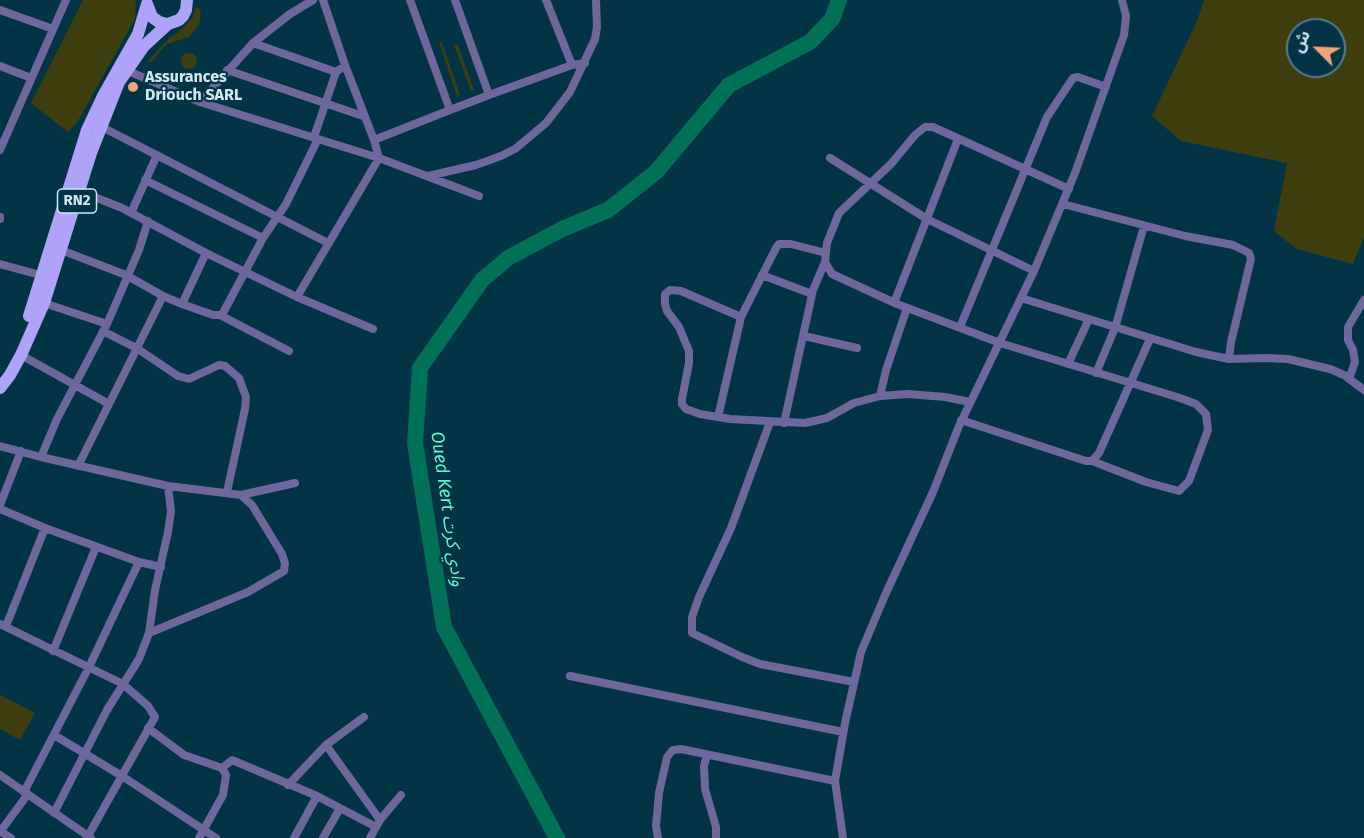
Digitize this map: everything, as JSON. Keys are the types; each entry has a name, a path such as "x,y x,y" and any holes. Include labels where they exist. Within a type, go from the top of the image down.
{"main road":[{"name":"RN2","path":"0,388 21,355 44,303 47,277 75,189 100,126 126,70 144,46 168,24 183,16 187,0"},
{"name":"RN2","path":"148,2 152,17 168,24"},
{"name":"RN2","path":"0,376 15,351 36,299 61,250 87,130 138,34 148,2"}],"street":[{"path":"0,150 4,131 66,0"},
{"path":"200,102 253,43 290,14 313,0"},
{"path":"297,297 379,158 323,0"},
{"path":"410,0 450,110"},
{"path":"455,0 489,95"},
{"path":"546,0 572,65"},
{"path":"427,176 488,162 515,149 558,110 585,63 595,39 596,0"},
{"path":"843,838 835,781 854,682 868,633 933,492 961,420 1034,271 1063,204 1124,35 1126,16 1122,0"},
{"path":"0,10 53,29"},
{"path":"253,43 336,72"},
{"path":"374,140 489,95 572,65 585,63"},
{"path":"220,315 300,178 316,138 336,72 345,65"},
{"path":"0,66 31,78"},
{"path":"126,70 200,102 379,158 479,196"},
{"path":"227,70 363,116"},
{"path":"960,327 1047,117 1063,95 1070,80 1078,77 1106,87"},
{"path":"100,126 328,243"},
{"path":"784,423 815,280 825,262 831,231 840,213 891,164 915,135 926,127 933,127 1069,189"},
{"path":"894,303 958,139"},
{"path":"131,213 157,155"},
{"path":"830,158 927,219 1034,271"},
{"path":"145,180 263,238"},
{"path":"75,189 148,221 206,253 297,297 372,329"},
{"path":"1063,204 1144,226 1233,245 1250,253 1251,259 1229,359"},
{"path":"41,457 74,385 105,328 126,275 139,250 148,221"},
{"path":"1096,373 1115,328 1144,226"},
{"path":"718,417 741,317 779,244 800,245 826,253"},
{"path":"61,250 126,275 182,304 213,315 220,315 289,351"},
{"path":"182,304 206,253"},
{"path":"825,262 832,274 907,308 1000,343 1196,404 1206,414 1208,430 1189,481 1179,491 961,420"},
{"path":"0,264 47,277"},
{"path":"762,275 812,294"},
{"path":"741,317 681,291 670,290 665,294 664,304 679,327 689,351 682,404 686,410 718,417 784,423 827,418 854,403 880,396 908,394 970,402"},
{"path":"78,466 163,296"},
{"path":"1021,298 1150,339 1229,359 1266,358 1297,361 1330,369 1349,378 1364,390"},
{"path":"1349,378 1355,362 1348,340 1348,327 1364,300"},
{"path":"44,303 105,328 178,376 196,377 219,365 234,372 239,378 246,397 237,452 227,492"},
{"path":"880,396 886,370 907,308"},
{"path":"1068,364 1089,319"},
{"path":"804,336 857,348"},
{"path":"1092,461 1099,453 1150,339"},
{"path":"21,355 109,404"},
{"path":"770,422 731,528 699,597 692,617 692,633 760,664 854,682"},
{"path":"0,446 168,486 241,495 295,483"},
{"path":"21,451 0,507 45,528 139,562 161,567"},
{"path":"54,813 123,684 139,660 149,633 153,600 171,511 168,486"},
{"path":"149,633 248,592 284,572 285,563 282,554 256,510 241,495"},
{"path":"0,775 90,837 148,728 154,721 153,711 123,684 3,625 45,528"},
{"path":"53,651 96,547"},
{"path":"11,838 0,831 26,793 139,562"},
{"path":"570,676 843,732"},
{"path":"288,785 326,745 364,717"},
{"path":"148,728 184,755 222,768 226,776 225,787 199,838"},
{"path":"54,735 123,776 216,838"},
{"path":"326,745 378,824"},
{"path":"658,838 657,813 668,755 673,750 678,749 835,781"},
{"path":"707,755 704,766 705,789 716,827 716,838"},
{"path":"222,768 232,760 317,796 339,810 378,824"},
{"path":"370,838 401,795"},
{"path":"294,838 317,796"},
{"path":"323,838 339,810"},
{"path":"73,838 79,830"}],"shaded area":[{"path":"83,0 136,0 135,19 77,123 68,132 31,103"},
{"path":"1204,0 1364,0 1364,237 1353,264 1297,249 1274,231 1287,163 1181,141 1152,116 1197,21"},
{"path":"197,6 201,12 199,25 189,37 167,44 151,62 147,63 166,41 192,18"},
{"path":"439,42 442,43 460,95 457,96"},
{"path":"454,44 458,45 474,90 471,91"},
{"path":"189,53 195,55 197,61 195,67 189,69 183,67 181,61 183,55"},
{"path":"0,695 35,713 20,740 0,729"}],"waterway":[{"name":"Oued Kert وادي كرت","path":"557,838 444,627 415,443 420,368 482,280 508,258 562,229 608,210 656,172 729,85 810,42 832,19 839,0"}],"place":[{"name":"Assurances Driouch SARL","path":"133,87"}]}
